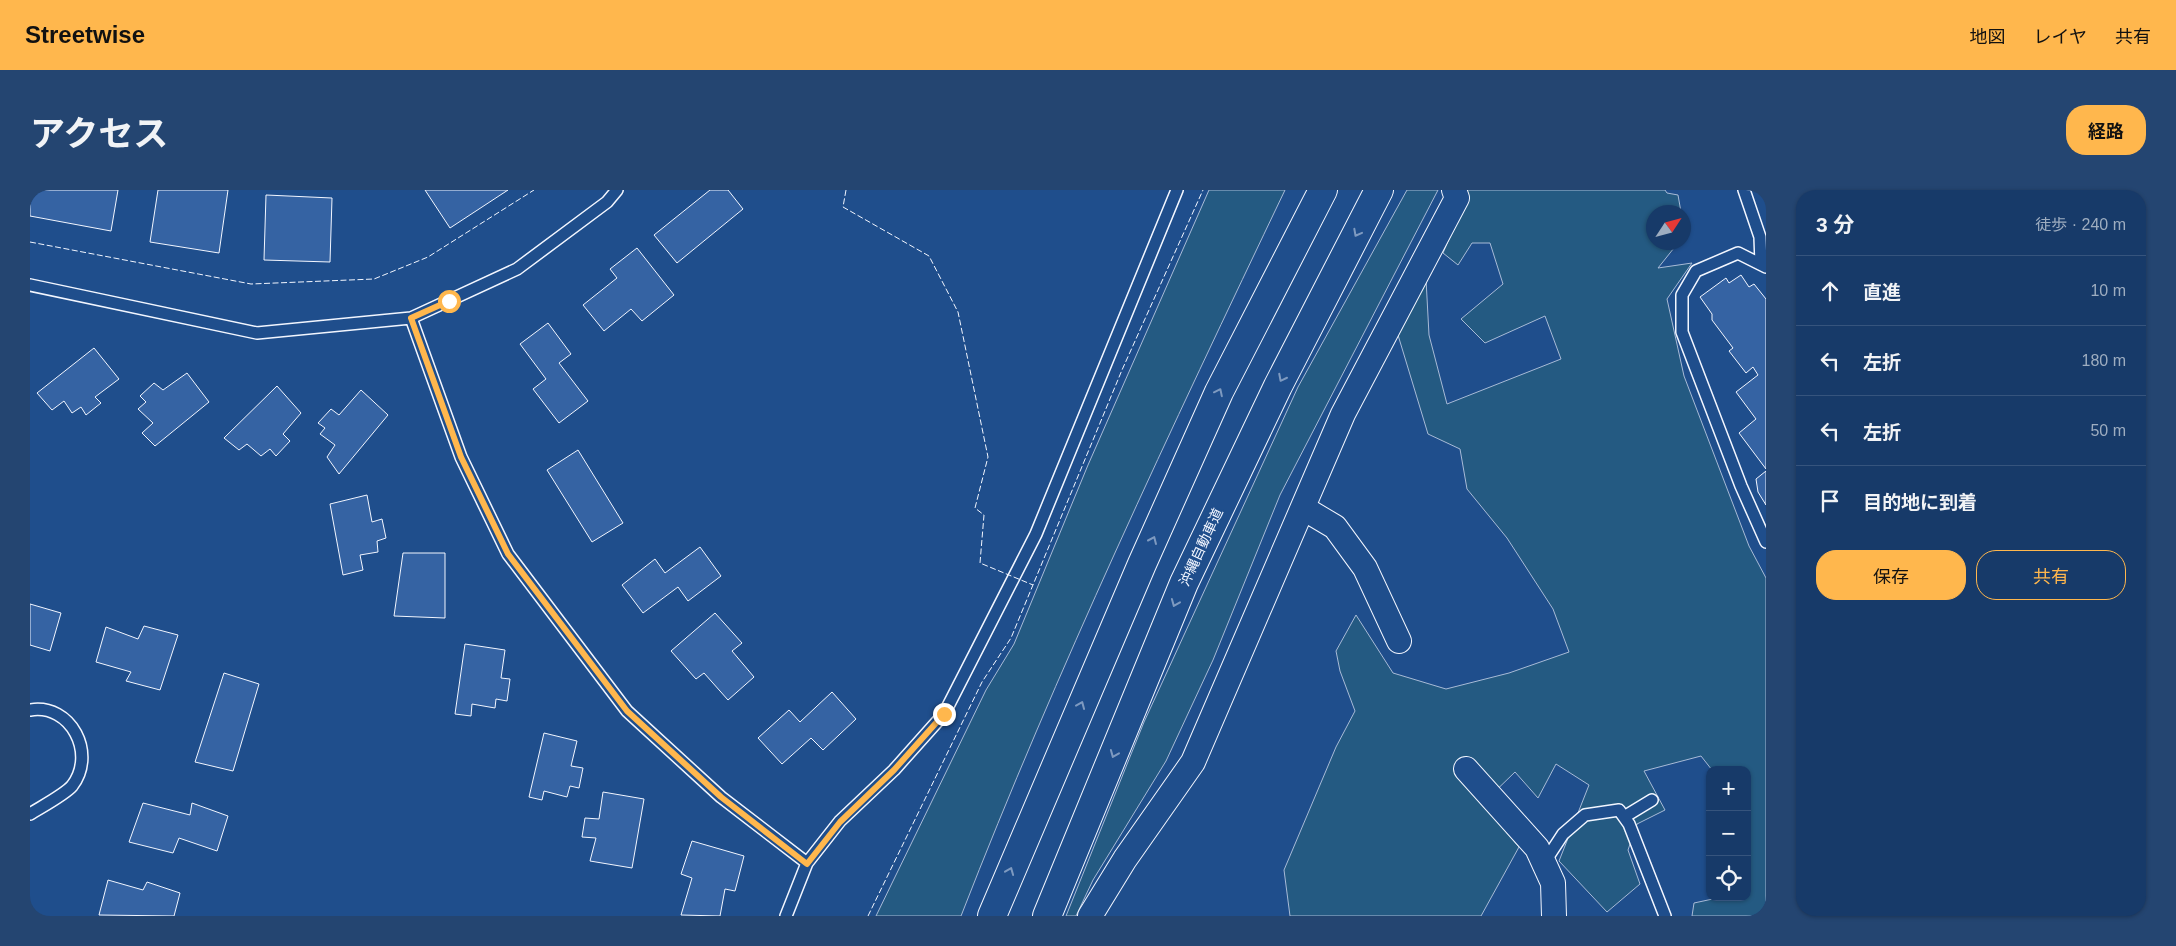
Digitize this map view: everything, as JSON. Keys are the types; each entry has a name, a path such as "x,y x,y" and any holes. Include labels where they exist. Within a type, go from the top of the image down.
{"highway":[{"path":"992,916 1138,573 1219,392 1323,190"},
{"name":"沖縄自動車道","path":"1047,916 1184,583 1278,386 1380,190"}],"street":[{"path":"1090,916 1125,858 1192,762 1343,414 1457,198 1454,190"},
{"path":"1303,508 1335,527 1365,568 1399,640"},
{"path":"1466,770 1537,848 1553,884 1554,916"}],"lane":[{"path":"30,285 257,333 411,318 517,268 607,202 617,190"},
{"path":"786,916 807,864 840,822 894,770 944,714 1036,534 1177,190"},
{"path":"1744,190 1760,237 1764,265"},
{"path":"1764,265 1738,253 1696,271 1682,295 1682,332 1766,542"},
{"path":"411,318 461,457 508,554 627,711 721,797 807,864"},
{"path":"30,710 36,709 58,714 75,728 82,749 81,767 71,787 30,814"},
{"path":"1624,817 1652,800"},
{"path":"1544,863 1563,834 1585,815 1619,810 1629,824 1665,916"}],"shaded area":[{"path":"1209,190 1285,190 1116,550 1036,732 961,916 876,916 986,690 1014,644 1088,465"},
{"path":"1407,190 1438,190 1280,495 1213,660 1166,761 1093,880 1076,916 1066,916 1144,722 1298,387"},
{"path":"1464,190 1665,190 1667,193 1678,195 1680,205 1646,205 1646,250 1672,250 1658,268 1692,263 1667,299 1684,376 1749,546 1766,578 1766,916 1692,916 1694,903 1706,900 1751,901 1751,766 1709,766 1701,756 1644,771 1665,810 1637,824 1628,850 1640,884 1607,912 1559,861 1589,785 1556,764 1538,798 1515,772 1482,804 1519,847 1481,916 1290,916 1284,870 1336,747 1355,711 1340,671 1336,651 1356,615 1393,673 1446,689 1509,673 1569,652 1553,609 1507,538 1467,489 1460,449 1428,434 1398,335 1426,279 1429,335 1447,404 1561,359 1545,316 1485,343 1461,319 1503,284 1490,243 1472,243 1458,265 1443,253 1466,199"}],"building":[{"path":"30,190 118,190 111,231 30,216"},
{"path":"158,190 228,190 219,253 150,242"},
{"path":"425,190 508,190 450,228"},
{"path":"710,190 728,190 743,209 677,263 654,235"},
{"path":"266,195 332,198 330,262 264,260"},
{"path":"637,248 674,295 642,321 631,309 604,331 583,305 617,278 610,269"},
{"path":"1741,275 1749,287 1754,284 1766,299 1766,469 1739,433 1756,419 1736,392 1758,375 1753,367 1746,373 1729,351 1733,348 1712,320 1712,314 1700,297 1726,278 1729,283"},
{"path":"548,323 571,354 559,363 588,401 559,423 533,389 546,379 520,344"},
{"path":"94,348 119,379 95,397 101,403 86,415 81,407 72,413 64,401 52,410 37,393"},
{"path":"187,373 209,402 155,446 142,433 153,423 138,409 146,402 140,396 154,383 163,390"},
{"path":"277,386 301,413 283,434 290,441 276,456 270,449 261,456 247,444 239,450 224,438"},
{"path":"361,390 388,415 339,474 327,457 335,445 320,434 325,428 318,423 331,409 339,415"},
{"path":"578,450 623,523 592,542 547,470"},
{"path":"1766,471 1766,505 1758,492 1756,479"},
{"path":"367,495 372,522 382,519 386,538 377,541 378,552 360,555 363,570 343,575 330,504"},
{"path":"700,547 721,576 688,601 678,587 643,613 622,585 655,559 665,573"},
{"path":"403,553 445,553 445,618 394,616"},
{"path":"30,604 61,613 50,651 30,645"},
{"path":"715,613 742,643 732,651 754,677 728,700 704,673 696,679 671,651"},
{"path":"144,626 178,635 160,690 126,681 131,672 96,662 106,627 138,639"},
{"path":"465,644 505,650 501,678 510,679 507,701 496,699 495,708 472,704 471,716 455,714"},
{"path":"224,673 259,684 233,771 195,762"},
{"path":"832,692 856,719 823,750 811,738 782,764 758,738 789,710 800,722"},
{"path":"544,733 577,741 571,766 583,768 579,788 570,786 567,797 544,791 542,800 529,797"},
{"path":"603,792 644,799 632,868 590,861 596,838 582,837 585,818 599,819"},
{"path":"143,803 190,815 192,803 228,816 217,851 179,838 173,853 129,842"},
{"path":"692,841 744,856 735,891 725,889 720,916 681,915 692,878 681,874"},
{"path":"108,880 143,890 147,882 180,893 174,916 99,915"}],"fence":[{"path":"30,242 251,284 374,279 428,257 534,190"},
{"path":"846,190 843,207 929,256 958,312 988,457 975,508 984,515 980,563 1033,585"},
{"path":"868,916 982,682 1011,638 1122,370 1203,190"}],"route":[{"path":"449,301 411,318 461,457 508,554 627,711 721,797 807,864 840,822 894,770 944,714"}]}
